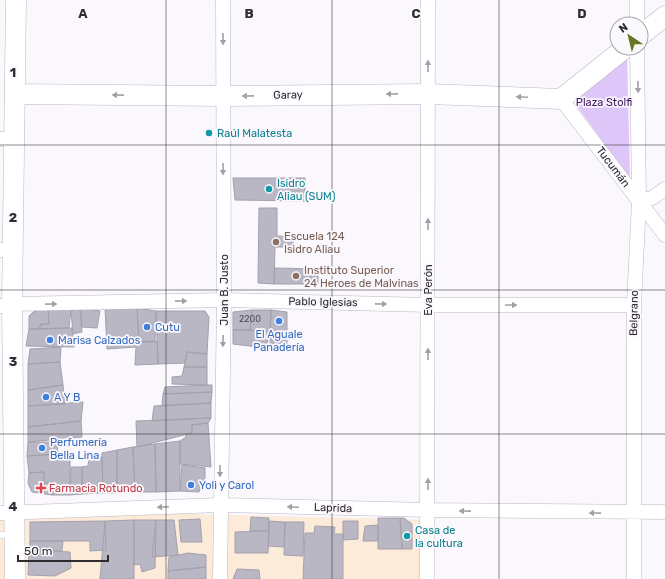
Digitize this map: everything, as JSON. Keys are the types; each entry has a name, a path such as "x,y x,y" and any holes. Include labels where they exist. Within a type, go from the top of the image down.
{"main road":[{"path":"4,0 9,94"},
{"path":"6,305 1,250 6,139 16,0"},
{"path":"649,29 665,16"},
{"path":"561,99 615,56"},
{"name":"Garay","path":"9,94 223,96 428,94 561,99"},
{"path":"6,139 7,512 14,579"},
{"path":"2,579 1,535 7,512"}],"street":[{"name":"Juan B. Justo","path":"220,579 224,300 223,0"},
{"name":"Eva Perón","path":"427,579 429,305 428,0"},
{"path":"637,0 637,16"},
{"name":"Belgrano","path":"634,579 634,305 639,200 637,56"},
{"name":"Tucumán","path":"561,99 665,235"},
{"path":"639,200 652,198 665,189"},
{"name":"Pablo Iglesias","path":"6,305 224,300 429,305 634,305"},
{"name":"Laprida","path":"7,512 220,505 428,510 634,513 665,512"}],"shaded area":[{"path":"0,509 428,520 425,579 0,579"}],"green space":[{"name":"Plaza Stolfi","path":"627,56 630,179 579,109 576,101 579,91"}],"building":[{"name":"Isidro Aliau (SUM)","path":"233,178 305,178 305,201 235,200"},
{"name":"Escuela 124 Isidro Aliau","path":"259,208 277,208 277,236 293,237 293,247 275,247 274,284 258,283"},
{"name":"Instituto Superior 24 Heroes de Malvinas","path":"275,268 318,269 318,284 274,284"},
{"path":"48,308 49,324 41,324 39,329 29,329 29,316 33,312"},
{"path":"48,308 71,308 69,328 39,329 41,324 49,324"},
{"path":"80,308 82,332 73,334 71,311"},
{"path":"80,308 100,311 97,328 82,327"},
{"path":"105,308 137,308 139,342 157,341 158,364 135,365 136,347 107,349"},
{"name":"Cutu","path":"137,308 156,311 155,342 139,342"},
{"path":"252,310 271,310 270,331 250,330"},
{"path":"252,310 250,330 233,330 233,312"},
{"name":"El Aguale Panadería","path":"271,310 287,312 287,346 270,344"},
{"path":"156,311 205,311 209,317 207,354 187,352 185,363 158,364"},
{"name":"Marisa Calzados","path":"72,328 74,347 26,346 29,329"},
{"path":"233,330 270,331 266,348 233,344"},
{"path":"61,347 60,362 28,364 30,349"},
{"path":"187,352 207,354 207,367 184,367"},
{"path":"60,362 63,385 28,390 28,364"},
{"path":"184,367 207,367 207,385 172,384 172,377 182,376"},
{"name":"A Y B","path":"63,385 65,404 28,406 28,390"},
{"path":"212,385 212,392 163,394 165,387"},
{"path":"212,392 211,403 162,406 163,394"},
{"path":"83,402 81,421 28,427 28,406"},
{"path":"211,403 211,418 152,421 154,406"},
{"path":"211,418 208,423 192,425 192,433 137,447 136,421"},
{"path":"81,421 82,437 28,442 28,427"},
{"path":"208,423 211,467 180,464 180,441 186,437 186,434 192,433 192,425"},
{"path":"180,441 180,491 156,492 155,444"},
{"name":"Perfumería Bella Lina","path":"28,442 57,442 58,454 27,456"},
{"path":"155,444 156,492 135,492 133,447"},
{"path":"133,447 135,492 117,493 117,450"},
{"path":"117,450 117,493 103,493 102,453"},
{"path":"70,454 70,495 52,495 53,482 44,483 44,472 29,473 27,456"},
{"path":"89,457 102,457 103,493 82,494 82,467 88,466"},
{"name":"Yoli y Carol","path":"182,465 205,468 205,478 199,492 180,491"},
{"path":"71,467 82,467 82,494 70,495"},
{"name":"Farmacia Rotundo","path":"44,472 44,483 53,482 52,495 32,492 28,483 29,473"},
{"path":"251,517 269,518 269,531 250,531"},
{"path":"378,518 400,518 402,549 378,549"},
{"name":"Casa de la cultura","path":"400,518 404,518 412,524 412,549 402,549"},
{"path":"200,519 202,542 181,542 179,520"},
{"path":"134,520 134,579 100,579 105,521"},
{"path":"134,520 156,520 155,568 142,572 140,564 134,565"},
{"path":"156,520 174,520 178,555 152,557"},
{"path":"105,521 106,550 90,551 90,541 30,541 30,522"},
{"path":"269,521 285,522 284,547 268,546"},
{"path":"343,521 358,521 358,539 343,540"},
{"path":"285,522 304,522 303,556 284,555"},
{"path":"378,525 378,541 363,541 365,526"},
{"path":"315,526 335,527 334,534 343,534 343,579 303,579 305,533 314,533"},
{"path":"269,531 268,553 235,553 235,532"},
{"path":"30,541 63,541 62,551 29,550"},
{"path":"29,550 70,552 71,568 55,576 28,575"},
{"path":"188,553 206,555 206,567 168,571 169,557"},
{"path":"206,567 206,579 168,579 168,571"},
{"path":"237,569 259,570 260,579 233,579"}],"place":[{"name":"Raúl Malatesta","path":"209,133"},
{"name":"Isidro Aliau (SUM)","path":"269,189"},
{"name":"Escuela 124 Isidro Aliau","path":"276,242"},
{"name":"Instituto Superior 24 Heroes de Malvinas","path":"296,276"},
{"name":"El Aguale Panadería","path":"279,321"},
{"name":"Cutu","path":"147,327"},
{"name":"Marisa Calzados","path":"50,340"},
{"name":"A Y B","path":"46,397"},
{"name":"Perfumería Bella Lina","path":"42,448"},
{"name":"Yoli y Carol","path":"191,485"},
{"name":"Farmacia Rotundo","path":"41,488"},
{"name":"Casa de la cultura","path":"407,536"}]}
